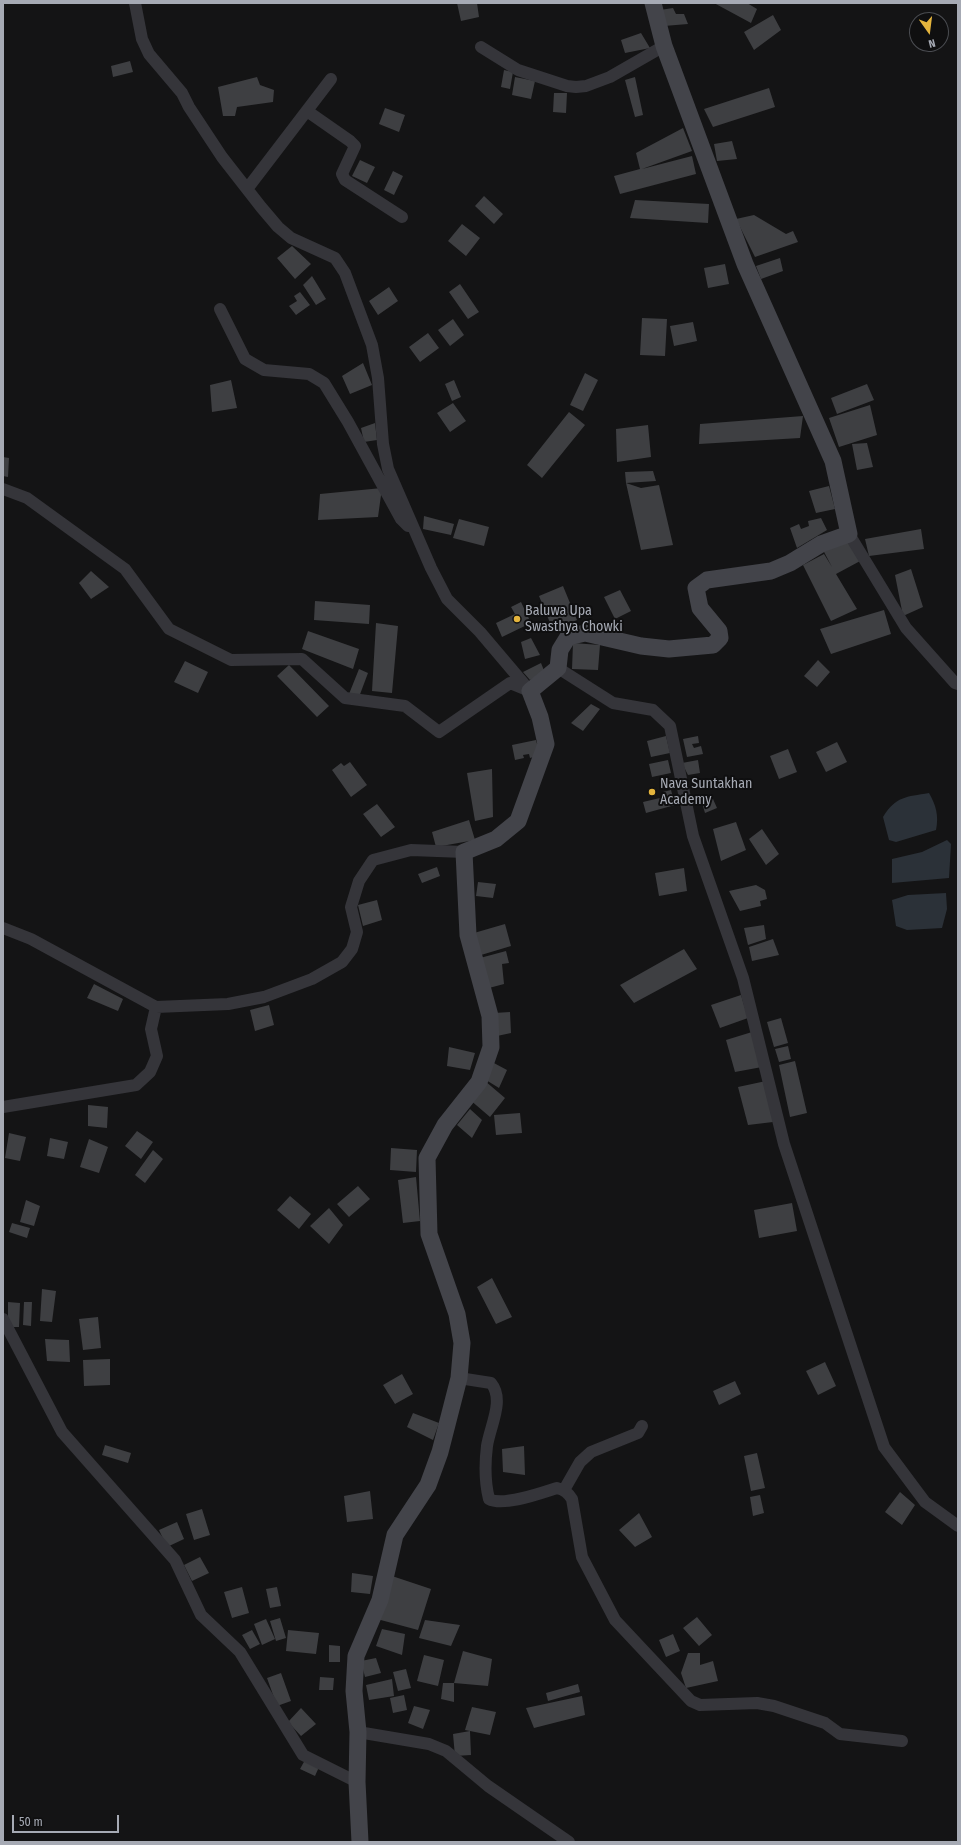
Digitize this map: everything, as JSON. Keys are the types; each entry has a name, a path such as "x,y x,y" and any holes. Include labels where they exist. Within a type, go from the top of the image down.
{"street":[{"path":"3,928 31,939 156,1007 228,1004 264,997 312,979 342,962 352,949 357,932 351,907 359,881 373,860 411,850 464,852 496,839 518,821 546,744 540,717 530,691 480,632 446,599 388,469 383,444 378,385 372,345 345,273 335,258 291,238 278,227 247,190 222,157 189,107 182,93 149,54 142,39 135,3"},
{"path":"653,3 664,46 745,264 833,462 849,534 906,628 955,683 958,684"},
{"path":"481,47 518,70 567,86 576,87 586,86 610,77 664,46"},
{"path":"247,190 331,79"},
{"path":"306,111 355,146 342,174 345,180 402,217"},
{"path":"220,309 245,359 264,370 309,374 324,383 348,422 401,519 419,539"},
{"path":"3,489 27,498 125,569 169,629 231,660 302,659 345,698 405,706 439,732 510,683 530,691"},
{"path":"530,691 558,668 560,650 568,637 585,633 641,646 669,649 713,645 720,638 719,631 700,608 696,588 707,580 770,571 790,563 821,544 849,534"},
{"path":"558,668 613,703 653,710 670,726 693,836 743,978 784,1144 884,1447 924,1502 958,1526"},
{"path":"360,1842 357,1782 358,1732 354,1691 356,1656 380,1600 395,1535 428,1485 440,1452 459,1378 462,1343 457,1314 429,1234 427,1158 445,1125 479,1082 491,1047 490,1016 468,935 464,852"},
{"path":"3,1107 136,1085 150,1072 156,1056 151,1029 156,1007"},
{"path":"3,1319 62,1432 174,1560 201,1615 240,1652 303,1755 357,1782"},
{"path":"459,1378 491,1382 496,1388 497,1395 495,1415 487,1446 487,1490 489,1499 494,1502 504,1502 557,1488 564,1490 572,1499 580,1549 586,1567 615,1620 691,1701 700,1705 757,1703 774,1706 825,1723 840,1734 902,1741"},
{"path":"564,1490 585,1457 591,1452 638,1432 642,1426"},
{"path":"358,1732 428,1744 446,1751 488,1786 568,1842"}],"shaded area":[{"path":"929,793 936,811 936,830 896,842 889,840 883,817 892,805 897,801 914,795"},
{"path":"947,840 951,844 949,878 892,883 892,859 922,852"},
{"path":"946,893 947,909 942,928 907,930 896,926 892,900 908,895"}],"building":[{"path":"457,3 477,3 479,17 461,21"},
{"path":"714,3 747,3 757,9 751,23"},
{"path":"673,8 676,14 684,14 688,24 664,26 660,10"},
{"path":"773,15 781,30 754,50 744,32"},
{"path":"641,33 650,48 625,53 621,40"},
{"path":"130,61 133,72 113,77 111,66"},
{"path":"504,70 513,72 510,89 501,87"},
{"path":"257,77 260,85 274,90 273,102 237,107 235,116 223,116 218,87"},
{"path":"515,77 535,81 531,99 512,95"},
{"path":"635,77 643,115 635,117 625,80"},
{"path":"769,88 775,107 713,127 704,109"},
{"path":"554,93 567,93 566,113 553,112"},
{"path":"385,108 405,115 399,132 379,124"},
{"path":"683,128 692,151 642,169 692,156 696,174 620,194 614,176 640,169 636,153"},
{"path":"732,141 737,159 717,161 714,144"},
{"path":"360,160 375,167 367,183 352,176"},
{"path":"393,171 403,176 394,195 384,190"},
{"path":"484,196 503,214 494,224 475,206"},
{"path":"635,200 709,204 708,223 630,218"},
{"path":"754,215 786,234 793,231 798,242 755,257 736,219"},
{"path":"462,224 480,238 466,256 448,241"},
{"path":"292,246 311,264 295,279 277,258"},
{"path":"780,258 783,271 761,279 756,266"},
{"path":"725,264 729,284 708,288 704,268"},
{"path":"312,276 326,299 316,305 303,285"},
{"path":"460,284 479,312 468,319 449,292"},
{"path":"389,287 398,301 378,315 369,301"},
{"path":"300,292 310,305 296,315 289,306 297,301 294,296"},
{"path":"642,318 667,319 665,356 640,355"},
{"path":"453,319 464,335 450,346 438,330"},
{"path":"693,322 697,341 674,346 670,326"},
{"path":"428,333 439,348 420,362 409,347"},
{"path":"363,363 372,385 350,394 342,376"},
{"path":"585,373 598,380 583,411 570,405"},
{"path":"231,380 237,408 212,412 210,385"},
{"path":"454,380 461,397 452,401 445,384"},
{"path":"867,384 874,400 837,414 831,398"},
{"path":"453,403 466,421 450,432 437,413"},
{"path":"870,405 877,435 839,447 829,418"},
{"path":"569,412 585,425 542,478 527,465"},
{"path":"803,416 800,438 699,444 700,424"},
{"path":"375,423 377,440 364,442 361,428"},
{"path":"648,425 651,457 617,462 616,429"},
{"path":"867,443 873,467 857,470 852,444"},
{"path":"3,457 9,458 8,477 3,476"},
{"path":"653,471 656,481 626,483 625,472"},
{"path":"626,483 641,488 659,485 673,545 641,550"},
{"path":"829,486 835,509 816,513 809,491"},
{"path":"382,488 378,517 318,520 320,494"},
{"path":"424,516 454,524 451,535 423,529"},
{"path":"821,518 827,530 797,548 790,528 799,524 801,529 809,526 808,521"},
{"path":"459,519 489,527 484,546 453,538"},
{"path":"921,529 924,549 869,556 865,539"},
{"path":"851,541 862,560 836,574 857,609 831,621 803,565 824,554 832,567 823,550"},
{"path":"911,569 923,607 903,616 895,575"},
{"path":"91,571 109,587 91,599 79,583"},
{"path":"563,586 577,620 553,630 539,596"},
{"path":"620,590 631,611 615,619 604,597"},
{"path":"315,601 370,605 369,624 314,620"},
{"name":"Baluwa Upa Swasthya Chowki","path":"521,602 531,623 502,637 496,623 515,614 511,607"},
{"path":"884,610 891,634 831,654 820,629"},
{"path":"376,623 398,626 392,693 372,691"},
{"path":"308,631 359,649 353,669 302,649"},
{"path":"531,638 540,655 525,659 521,642"},
{"path":"573,643 600,645 598,670 572,669"},
{"path":"818,660 830,672 817,687 804,676"},
{"path":"185,661 208,672 198,693 174,682"},
{"path":"541,663 545,673 530,680 523,672"},
{"path":"289,665 329,706 317,717 277,676"},
{"path":"359,669 368,673 359,697 349,694"},
{"path":"591,704 600,709 583,731 571,723"},
{"path":"666,736 670,753 651,757 647,741"},
{"path":"698,736 699,743 692,744 694,748 701,746 703,754 687,757 683,739"},
{"path":"536,740 540,755 530,758 529,754 523,755 524,758 515,760 512,745"},
{"path":"837,742 847,762 826,772 816,752"},
{"path":"788,749 797,772 779,779 770,756"},
{"path":"668,760 671,773 652,777 649,764"},
{"path":"698,760 700,773 688,775 682,763"},
{"path":"350,762 367,785 351,797 332,770 341,763 344,766"},
{"path":"492,769 493,817 475,821 467,773"},
{"path":"671,790 675,805 646,813 643,802 664,797 663,792"},
{"path":"713,799 717,808 705,813 702,803"},
{"path":"377,804 395,827 381,837 363,814"},
{"path":"469,820 475,840 436,847 432,832"},
{"path":"736,822 746,850 721,861 713,829"},
{"path":"762,829 779,854 766,865 749,839"},
{"path":"437,867 440,876 422,883 418,874"},
{"path":"684,868 687,891 659,896 655,873"},
{"path":"478,882 496,884 493,898 476,896"},
{"path":"756,885 765,890 767,899 760,901 761,906 740,911 729,891"},
{"path":"377,900 382,920 363,926 358,905"},
{"path":"505,924 511,946 481,955 474,933"},
{"path":"764,925 766,939 748,945 744,928"},
{"path":"773,939 779,955 752,961 749,947"},
{"path":"684,949 697,969 634,1003 620,985"},
{"path":"506,951 509,963 502,964 504,984 489,988 480,958"},
{"path":"94,984 123,999 118,1011 87,998"},
{"path":"741,995 748,1018 720,1028 711,1005"},
{"path":"269,1005 274,1025 255,1031 250,1010"},
{"path":"510,1012 511,1033 497,1036 494,1013"},
{"path":"781,1018 788,1043 774,1047 767,1022"},
{"path":"752,1032 762,1067 735,1072 726,1040"},
{"path":"788,1046 791,1059 779,1062 775,1049"},
{"path":"449,1047 475,1053 470,1070 447,1066"},
{"path":"795,1061 807,1113 790,1117 779,1065"},
{"path":"492,1062 507,1070 499,1088 486,1080"},
{"path":"485,1081 505,1098 490,1117 469,1099"},
{"path":"766,1081 773,1122 748,1125 738,1087"},
{"path":"88,1105 108,1107 107,1128 88,1126"},
{"path":"470,1109 482,1120 472,1138 457,1125"},
{"path":"520,1113 522,1133 496,1135 494,1115"},
{"path":"137,1131 153,1142 141,1159 125,1146"},
{"path":"9,1133 26,1137 20,1161 5,1158"},
{"path":"50,1138 68,1142 64,1159 47,1156"},
{"path":"89,1139 108,1147 99,1173 80,1167"},
{"path":"391,1148 417,1150 416,1172 390,1170"},
{"path":"153,1150 163,1159 145,1183 135,1175"},
{"path":"416,1177 420,1221 403,1223 398,1180"},
{"path":"358,1186 370,1199 349,1217 337,1204"},
{"path":"290,1196 311,1214 299,1229 277,1210"},
{"path":"26,1200 40,1206 34,1226 20,1222"},
{"path":"792,1203 797,1231 759,1238 754,1210"},
{"path":"329,1208 343,1225 329,1244 310,1226"},
{"path":"12,1223 30,1228 27,1238 9,1232"},
{"path":"492,1278 512,1317 496,1324 477,1287"},
{"path":"42,1289 56,1291 52,1322 40,1321"},
{"path":"8,1302 20,1303 19,1327 8,1327"},
{"path":"24,1302 32,1302 31,1326 23,1325"},
{"path":"98,1317 101,1348 83,1350 79,1319"},
{"path":"45,1339 69,1340 70,1362 47,1361"},
{"path":"110,1359 110,1385 84,1386 83,1360"},
{"path":"825,1362 836,1386 818,1395 806,1371"},
{"path":"402,1374 413,1394 395,1404 383,1385"},
{"path":"735,1381 741,1394 719,1405 713,1391"},
{"path":"413,1413 439,1423 433,1440 407,1427"},
{"path":"105,1445 131,1453 128,1463 102,1455"},
{"path":"524,1446 525,1475 503,1472 502,1449"},
{"path":"757,1453 765,1488 751,1491 744,1456"},
{"path":"370,1491 373,1519 347,1522 344,1496"},
{"path":"900,1492 915,1505 902,1525 885,1512"},
{"path":"760,1495 764,1513 753,1516 750,1497"},
{"path":"202,1509 210,1535 194,1540 186,1514"},
{"path":"639,1513 652,1537 635,1547 619,1530"},
{"path":"177,1522 184,1539 167,1547 159,1530"},
{"path":"200,1557 209,1573 192,1581 184,1565"},
{"path":"352,1573 373,1576 370,1594 351,1592"},
{"path":"389,1575 431,1589 418,1630 377,1619"},
{"path":"242,1587 249,1613 232,1618 224,1592"},
{"path":"277,1587 281,1606 270,1608 266,1589"},
{"path":"697,1617 712,1635 699,1646 683,1628"},
{"path":"280,1618 286,1638 276,1641 270,1621"},
{"path":"266,1619 275,1639 262,1645 254,1624"},
{"path":"425,1620 460,1625 451,1646 419,1638"},
{"path":"382,1629 405,1634 402,1655 376,1646"},
{"path":"252,1630 260,1644 250,1649 242,1635"},
{"path":"288,1630 319,1633 316,1654 286,1651"},
{"path":"673,1634 680,1651 666,1657 659,1640"},
{"path":"329,1645 340,1646 340,1662 329,1662"},
{"path":"463,1651 492,1659 488,1686 454,1683"},
{"path":"688,1653 700,1653 700,1665 713,1661 718,1681 686,1688 681,1673"},
{"path":"424,1655 444,1660 438,1686 417,1681"},
{"path":"376,1658 381,1673 365,1677 361,1661"},
{"path":"406,1669 411,1688 398,1691 393,1672"},
{"path":"281,1673 291,1701 277,1706 267,1678"},
{"path":"320,1677 334,1678 333,1690 319,1690"},
{"path":"392,1679 394,1696 369,1700 366,1685"},
{"path":"443,1683 454,1683 454,1702 441,1699"},
{"path":"578,1684 580,1692 548,1701 546,1693"},
{"path":"404,1695 407,1710 393,1713 390,1698"},
{"path":"582,1696 585,1715 534,1728 526,1708"},
{"path":"414,1706 430,1710 423,1729 408,1723"},
{"path":"472,1707 496,1712 490,1735 465,1730"},
{"path":"301,1708 316,1724 301,1736 288,1722"},
{"path":"470,1731 471,1755 455,1756 453,1734"},
{"path":"305,1760 319,1767 315,1776 300,1769"}],"place":[{"name":"Baluwa Upa Swasthya Chowki","path":"517,619"},
{"name":"Nava Suntakhan Academy","path":"652,792"}]}
